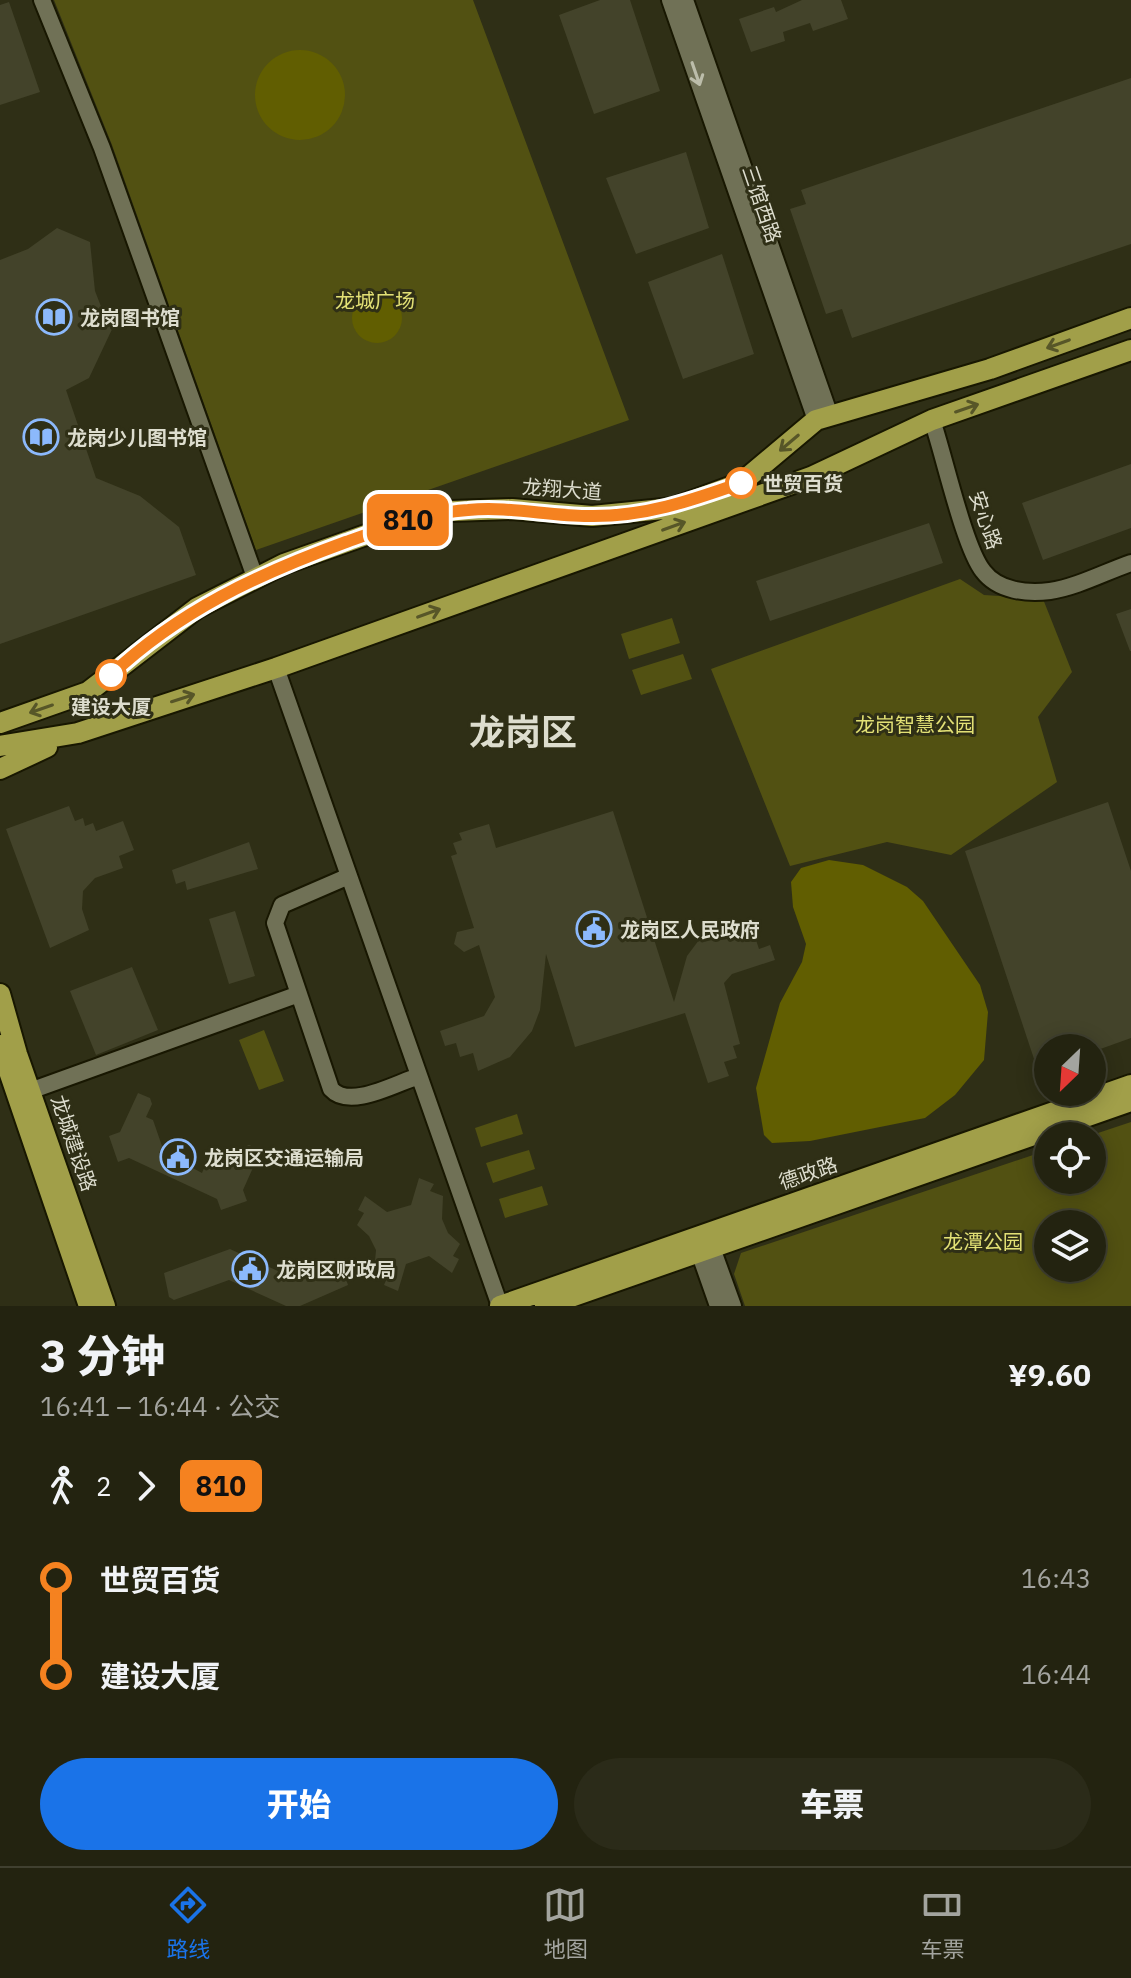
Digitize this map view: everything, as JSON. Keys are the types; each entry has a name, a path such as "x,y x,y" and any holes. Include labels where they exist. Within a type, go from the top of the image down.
{"main road":[{"name":"龙翔大道","path":"0,723 88,692 170,626 255,577 431,514 491,509 592,516 673,508 741,483 823,418 990,369 1131,318"},
{"path":"0,769 78,733 276,668 811,477 932,420 1131,350"},
{"path":"0,746 78,733"},
{"name":"龙城建设路","path":"0,994 30,1091 105,1306"},
{"name":"龙城建设路","path":"0,1045 89,1306"},
{"name":"德政路","path":"545,1306 1131,1085"},
{"name":"德政路","path":"500,1306 704,1245 1131,1101"}],"street":[{"path":"42,0 102,148 255,577"},
{"name":"三馆西路","path":"670,0 823,418"},
{"name":"三馆西路","path":"685,0 823,418"},
{"name":"安心路","path":"932,420 970,544 983,572 1004,588 1029,593 1054,591 1131,563"},
{"path":"276,668 500,1306"},
{"path":"349,876 289,900 277,911 276,929 331,1089 337,1096 351,1098 419,1076"},
{"path":"30,1091 299,994"},
{"path":"704,1245 718,1306"},
{"path":"704,1245 733,1306"}],"green space":[{"name":"龙城广场","path":"54,0 473,0 629,420 256,550 112,145"},
{"name":"龙岗智慧公园","path":"960,579 984,595 1043,599 1072,672 1038,717 1057,782 951,855 887,842 790,866 711,669"},
{"path":"672,618 680,643 629,659 621,634"},
{"path":"683,654 692,679 641,695 632,670"},
{"path":"264,1030 284,1081 259,1090 239,1040"},
{"path":"517,1114 523,1134 481,1147 475,1128"},
{"name":"龙潭公园","path":"1131,1122 1131,1306 745,1306 734,1274 741,1253 1034,1155 1034,1194 1106,1194 1106,1130"},
{"path":"529,1150 535,1169 493,1183 486,1163"},
{"path":"542,1186 548,1205 505,1218 499,1199"}],"shaded area":[{"path":"300,50 317,54 332,63 341,78 345,95 341,112 332,127 317,136 300,140 283,136 268,127 259,112 255,95 259,78 268,63 283,54"},
{"path":"377,293 395,300 402,318 395,336 377,343 359,336 352,318 359,300"},
{"path":"829,860 863,865 907,887 923,901 980,985 988,1012 984,1060 955,1095 925,1118 810,1141 772,1143 764,1135 756,1088 780,1003 802,962 806,944 793,907 791,882 801,868"}],"building":[{"path":"600,0 630,0 660,91 594,114 559,15"},
{"path":"802,0 841,0 848,19 813,31 810,23 783,32 785,41 751,52 739,19 774,7 776,12"},
{"path":"9,2 40,92 0,105 0,5"},
{"path":"1131,78 1131,244 852,338 842,309 826,314 790,209 806,204 801,190"},
{"path":"686,152 709,228 636,254 606,178"},
{"path":"57,228 90,242 95,291 102,309 114,325 89,378 66,390 96,478 140,496 179,527 196,575 0,644 0,260 28,249"},
{"path":"722,254 754,354 683,379 648,282"},
{"path":"1131,464 1131,528 1043,560 1022,503"},
{"path":"929,523 943,563 770,621 756,581"},
{"path":"1131,609 1131,651 1130,651 1116,614"},
{"path":"1108,802 1131,871 1131,1038 1106,1047 1106,1034 1034,1034 1034,1059 965,851"},
{"path":"69,806 75,821 83,818 85,826 93,823 96,831 123,821 134,850 119,856 123,868 95,878 83,891 82,909 89,930 50,948 6,829"},
{"path":"613,811 674,1002 687,956 699,940 716,928 736,921 742,938 754,934 759,949 770,945 775,960 732,974 724,983 740,1044 733,1046 737,1058 724,1062 729,1076 708,1083 685,1013 575,1047 546,954 540,1010 532,1031 510,1057 478,1071 473,1053 460,1057 456,1043 445,1046 440,1031 484,1016 495,997 479,945 464,952 454,944 457,932 474,928 451,856 457,854 453,843 462,840 459,833 489,824 496,848"},
{"path":"249,842 258,869 187,890 185,881 176,884 172,870"},
{"path":"235,911 255,976 229,984 209,919"},
{"path":"132,967 158,1030 96,1055 70,991"},
{"path":"138,1093 150,1098 152,1104 146,1117 153,1120 162,1146 159,1153 172,1159 177,1171 189,1166 202,1173 205,1166 231,1157 238,1160 244,1147 249,1145 261,1150 243,1190 247,1201 221,1210 217,1199 129,1158 118,1162 109,1136 120,1132"},
{"path":"419,1178 434,1184 430,1191 443,1196 442,1219 448,1233 460,1244 453,1256 459,1259 452,1273 429,1256 406,1264 398,1291 384,1285 387,1278 374,1273 376,1250 369,1236 357,1225 364,1213 358,1210 365,1196 387,1212 411,1205"},
{"path":"230,1249 293,1278 334,1264 337,1272 343,1270 348,1285 300,1306 286,1306 229,1280 174,1300 169,1297 164,1273"}],"bus line":[{"name":"810","path":"111,675 170,626 226,591 284,564 411,519 471,509 512,509 572,516 653,512 673,508 741,483"}],"place":[{"name":"龙岗图书馆","path":"54,317"},
{"name":"龙岗少儿图书馆","path":"41,437"},
{"name":"世贸百货","path":"741,483"},
{"name":"建设大厦","path":"111,675"},
{"name":"龙岗区人民政府","path":"594,929"},
{"name":"龙岗区交通运输局","path":"178,1157"},
{"name":"龙岗区财政局","path":"250,1269"}],"district":[{"name":"龙岗区","path":"523,731"}]}
